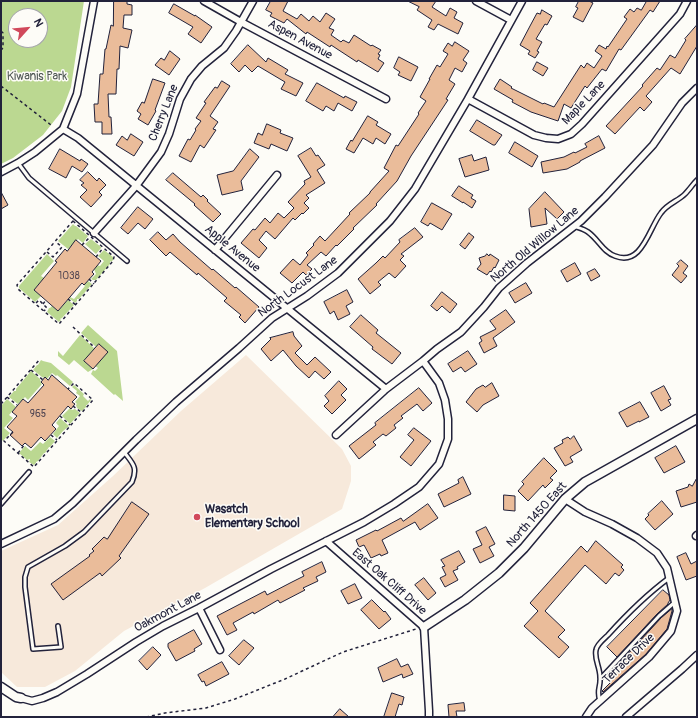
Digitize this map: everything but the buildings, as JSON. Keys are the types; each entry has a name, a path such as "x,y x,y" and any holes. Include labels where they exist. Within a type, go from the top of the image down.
{"street":[{"path":"1,172 35,152 62,130 77,94 94,1"},
{"name":"Aspen Avenue","path":"204,1 386,99"},
{"name":"Cherry Lane","path":"92,235 136,186 161,152 169,134 180,99 191,79 202,66 224,48 253,1"},
{"path":"476,1 511,20"},
{"name":"North Locust Lane","path":"2,541 54,519 73,503 176,402 272,318 307,296 338,273 390,221 415,189 468,99 522,1"},
{"name":"Maple Lane","path":"468,99 534,135 558,139 571,134 582,124 680,14 688,1"},
{"name":"North Old Willow Lane","path":"336,435 386,389 424,361 437,348 461,332 499,288 527,263 574,226 605,197 653,145 682,103 697,88"},
{"name":"Apple Avenue","path":"62,130 78,138 386,389"},
{"path":"215,250 277,175"},
{"name":"Oakmont Lane","path":"21,698 32,701 57,692 163,626 364,522 419,487 439,464 448,439 448,419 445,400 439,383 424,361"},
{"name":"North 1450 East","path":"424,627 465,600 499,573 524,548 565,499 585,482 697,419"},
{"name":"Terrace Drive","path":"565,499 585,512 612,524 637,538 656,553 667,568 676,611 671,631 649,657 592,708 586,717"},
{"name":"East Oak Cliff Drive","path":"326,541 424,627 429,717"},
{"path":"198,608 220,650"},
{"path":"626,717 697,655"},
{"path":"1,687 16,697 21,698"}],"lane":[{"path":"18,163 29,178 92,235 126,261"},
{"path":"574,226 589,233 604,249 614,256 621,258 633,256 639,251 647,239 661,212 685,194 697,180"},
{"path":"58,626 61,647 33,650 25,587 25,577 28,567 65,546 84,532 132,482 135,474 135,467 124,452"},
{"path":"1,504 29,472"},
{"path":"600,701 598,695 600,678 595,657 596,648 627,614 654,589 669,578"},
{"path":"600,678 674,602"}],"path":[{"path":"1,31 3,33 3,48 1,50"},
{"path":"1,86 51,125"},
{"path":"74,222 92,235 103,248 114,257 114,261 59,324 18,289 18,286 74,222"},
{"path":"82,245 92,235"},
{"path":"47,252 53,257 57,253 62,247 56,242"},
{"path":"96,257 103,248"},
{"path":"89,279 94,284"},
{"path":"68,299 76,305"},
{"path":"36,304 39,300 47,308 44,311"},
{"path":"43,304 46,300"},
{"path":"72,327 96,348"},
{"path":"1,404 40,359"},
{"path":"31,370 43,380"},
{"path":"13,432 4,441 34,467 93,400 74,383 68,389"},
{"path":"7,397 18,405"},
{"path":"73,406 82,413"},
{"path":"60,416 71,425"},
{"path":"51,435 57,440"},
{"path":"18,453 26,444"},
{"path":"146,717 206,708 235,699 286,679 343,652 424,627"}],"shaded area":[{"name":"Wasatch Elementary School","path":"246,355 342,449 351,466 351,481 342,509 205,588 124,631 75,671 45,687 17,687 1,672 1,551 58,525 113,476 181,411"}],"green space":[{"name":"Kiwanis Park","path":"1,1 84,1 71,87 62,111 43,135 13,158 1,164"},
{"path":"73,224 88,236 83,243 78,239 68,249 58,241"},
{"path":"91,239 101,247 96,254 85,244"},
{"path":"104,250 113,257 113,260 111,262 110,261 110,264 96,280 93,280 91,279 96,274 94,269 97,265 100,266 104,261 98,256"},
{"path":"47,254 54,261 41,276 44,278 34,290 41,296 35,302 19,288 19,286"},
{"path":"88,281 92,284 75,303 69,298 74,299"},
{"path":"68,300 74,305 60,319 61,320 59,322 47,312 52,306 58,311"},
{"path":"88,325 117,351 123,401 115,394 114,395 91,374 93,370 95,371 98,368 95,366 99,344 96,347 81,333"},
{"path":"80,335 95,349 84,361 93,369 88,372 74,360 69,365 58,356 58,351 63,356"},
{"path":"41,360 51,363 73,382 70,386 57,375 56,376 52,373 47,379 33,370"},
{"path":"31,371 40,379 42,384 28,400 25,397 18,404 9,397 14,391 16,391"},
{"path":"74,385 84,394 83,396 88,401 90,399 91,400 82,411 77,408 77,404 75,402 80,396 72,387"},
{"path":"7,399 16,407 9,415 13,418 4,428 10,433 3,441 1,439 1,406"},
{"path":"70,408 72,410 75,409 80,413 70,424 62,416"},
{"path":"60,418 69,426 57,438 53,434 59,426 56,423"},
{"path":"50,437 55,441 34,465 29,462 30,459 27,460 19,453 25,446 31,451 40,442 43,444"}],"place":[{"name":"Wasatch Elementary School","path":"197,517"}]}
